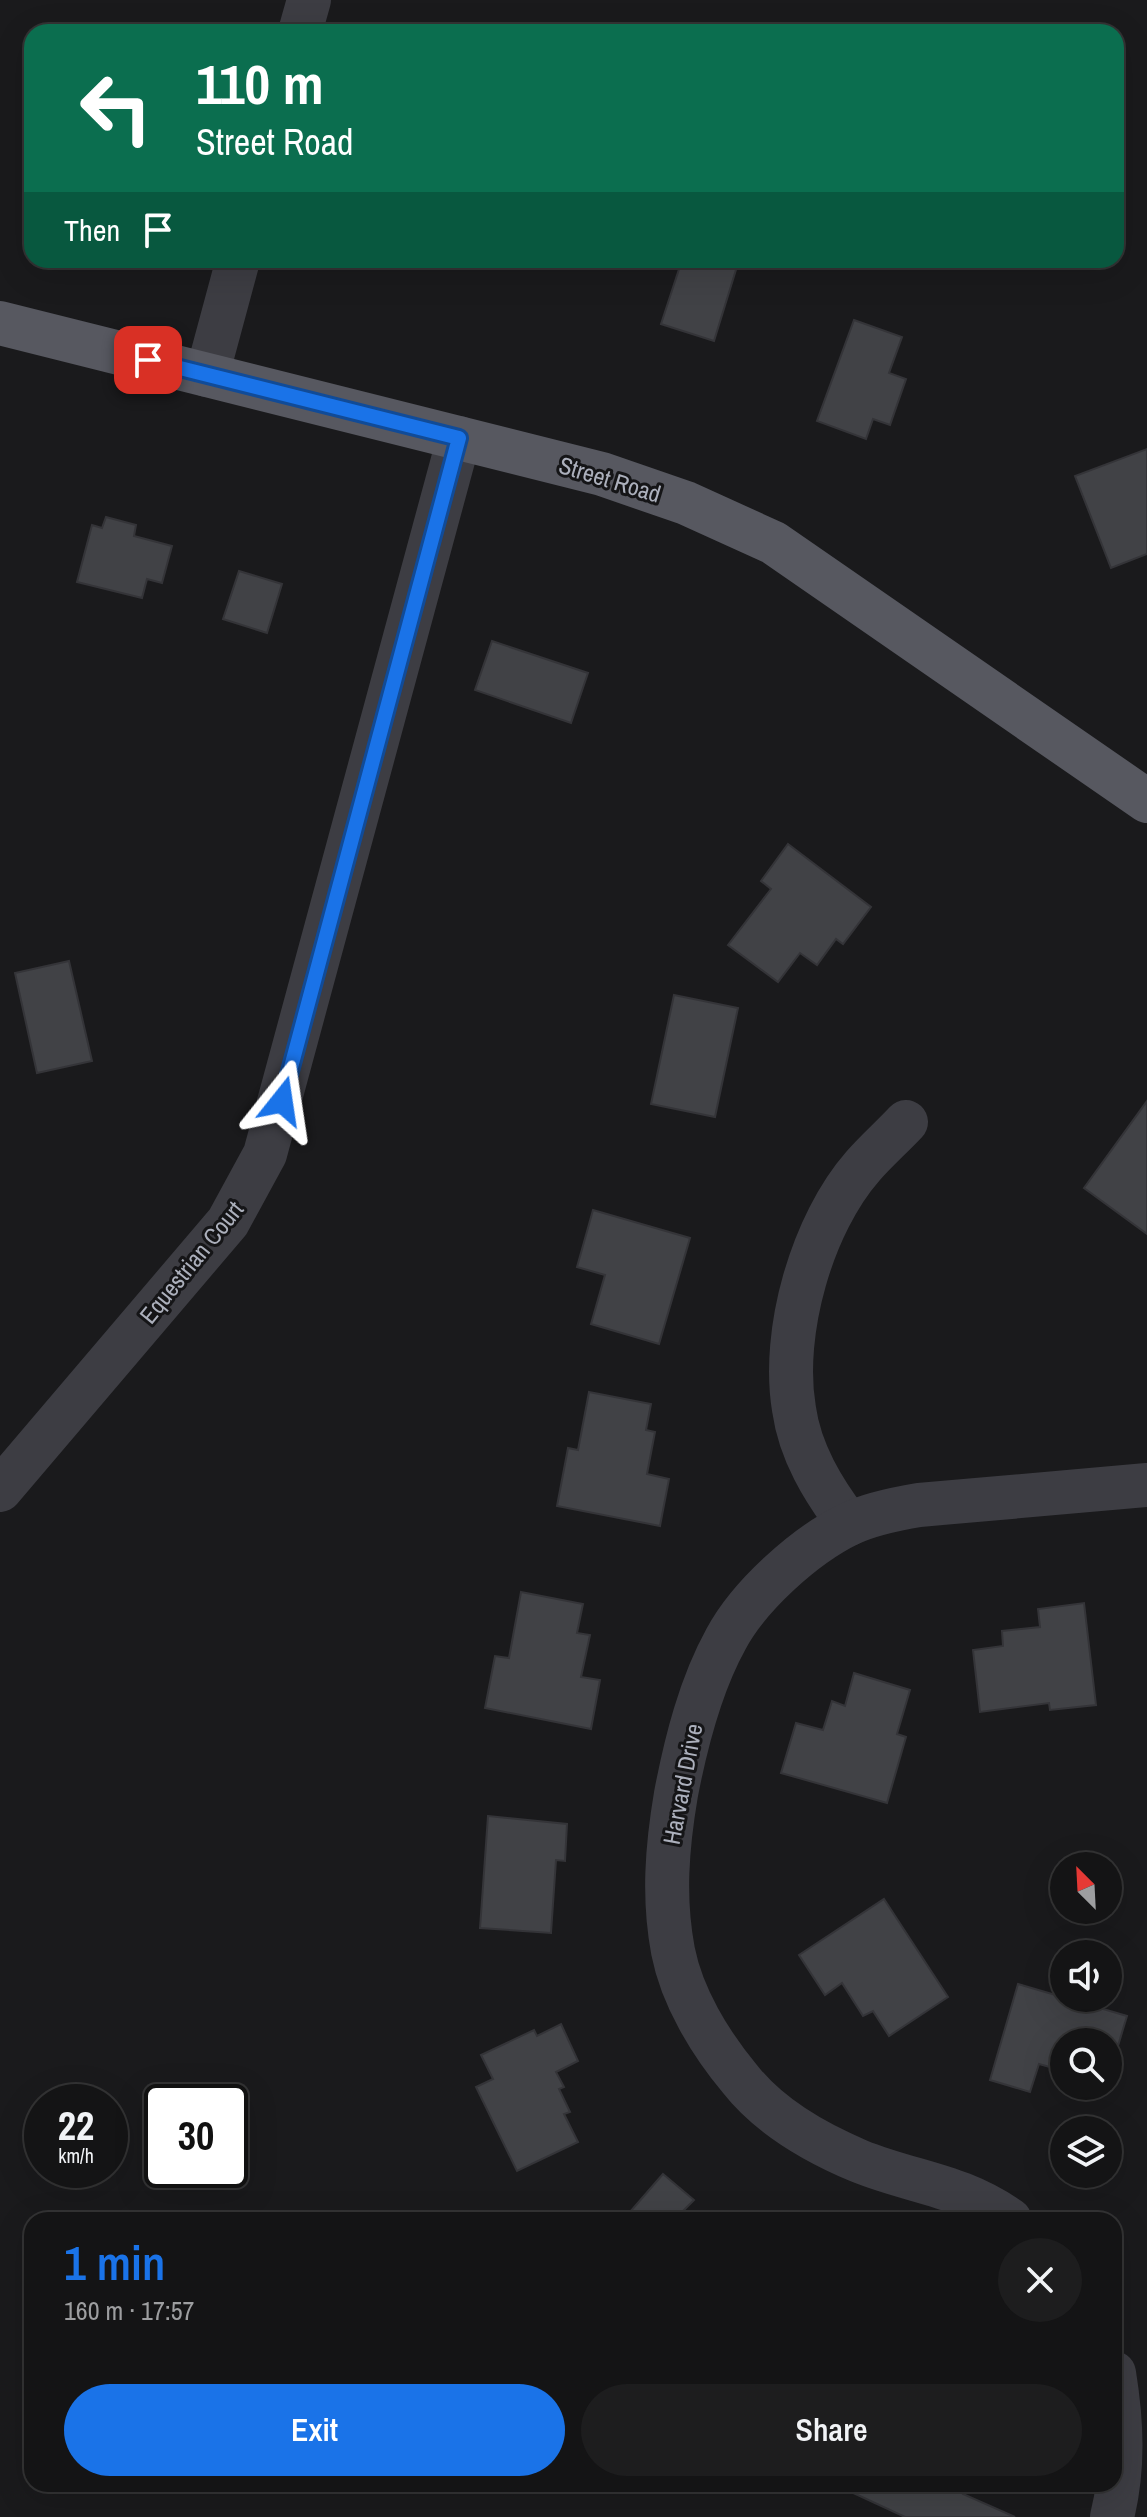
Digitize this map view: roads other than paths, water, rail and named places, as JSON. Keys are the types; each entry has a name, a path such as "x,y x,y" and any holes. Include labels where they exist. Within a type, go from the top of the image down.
{"main road":[{"name":"Street Road","path":"0,323 602,474 686,503 774,543 1147,801"}],"street":[{"path":"302,24 309,0"},
{"path":"207,375 236,268"},
{"name":"Equestrian Court","path":"0,1490 228,1222 265,1154 459,438"},
{"path":"849,1524 828,1497 806,1452 794,1409 791,1365 803,1288 819,1238 839,1200 862,1167 906,1122"},
{"name":"Harvard Drive","path":"996,2212 957,2189 859,2161 804,2134 741,2081 705,2030 687,1993 674,1953 666,1892 670,1830 683,1755 705,1685 726,1637 761,1593 800,1555 849,1524 894,1509 919,1505 1147,1485"},
{"path":"1112,2517 1118,2492"}]}
